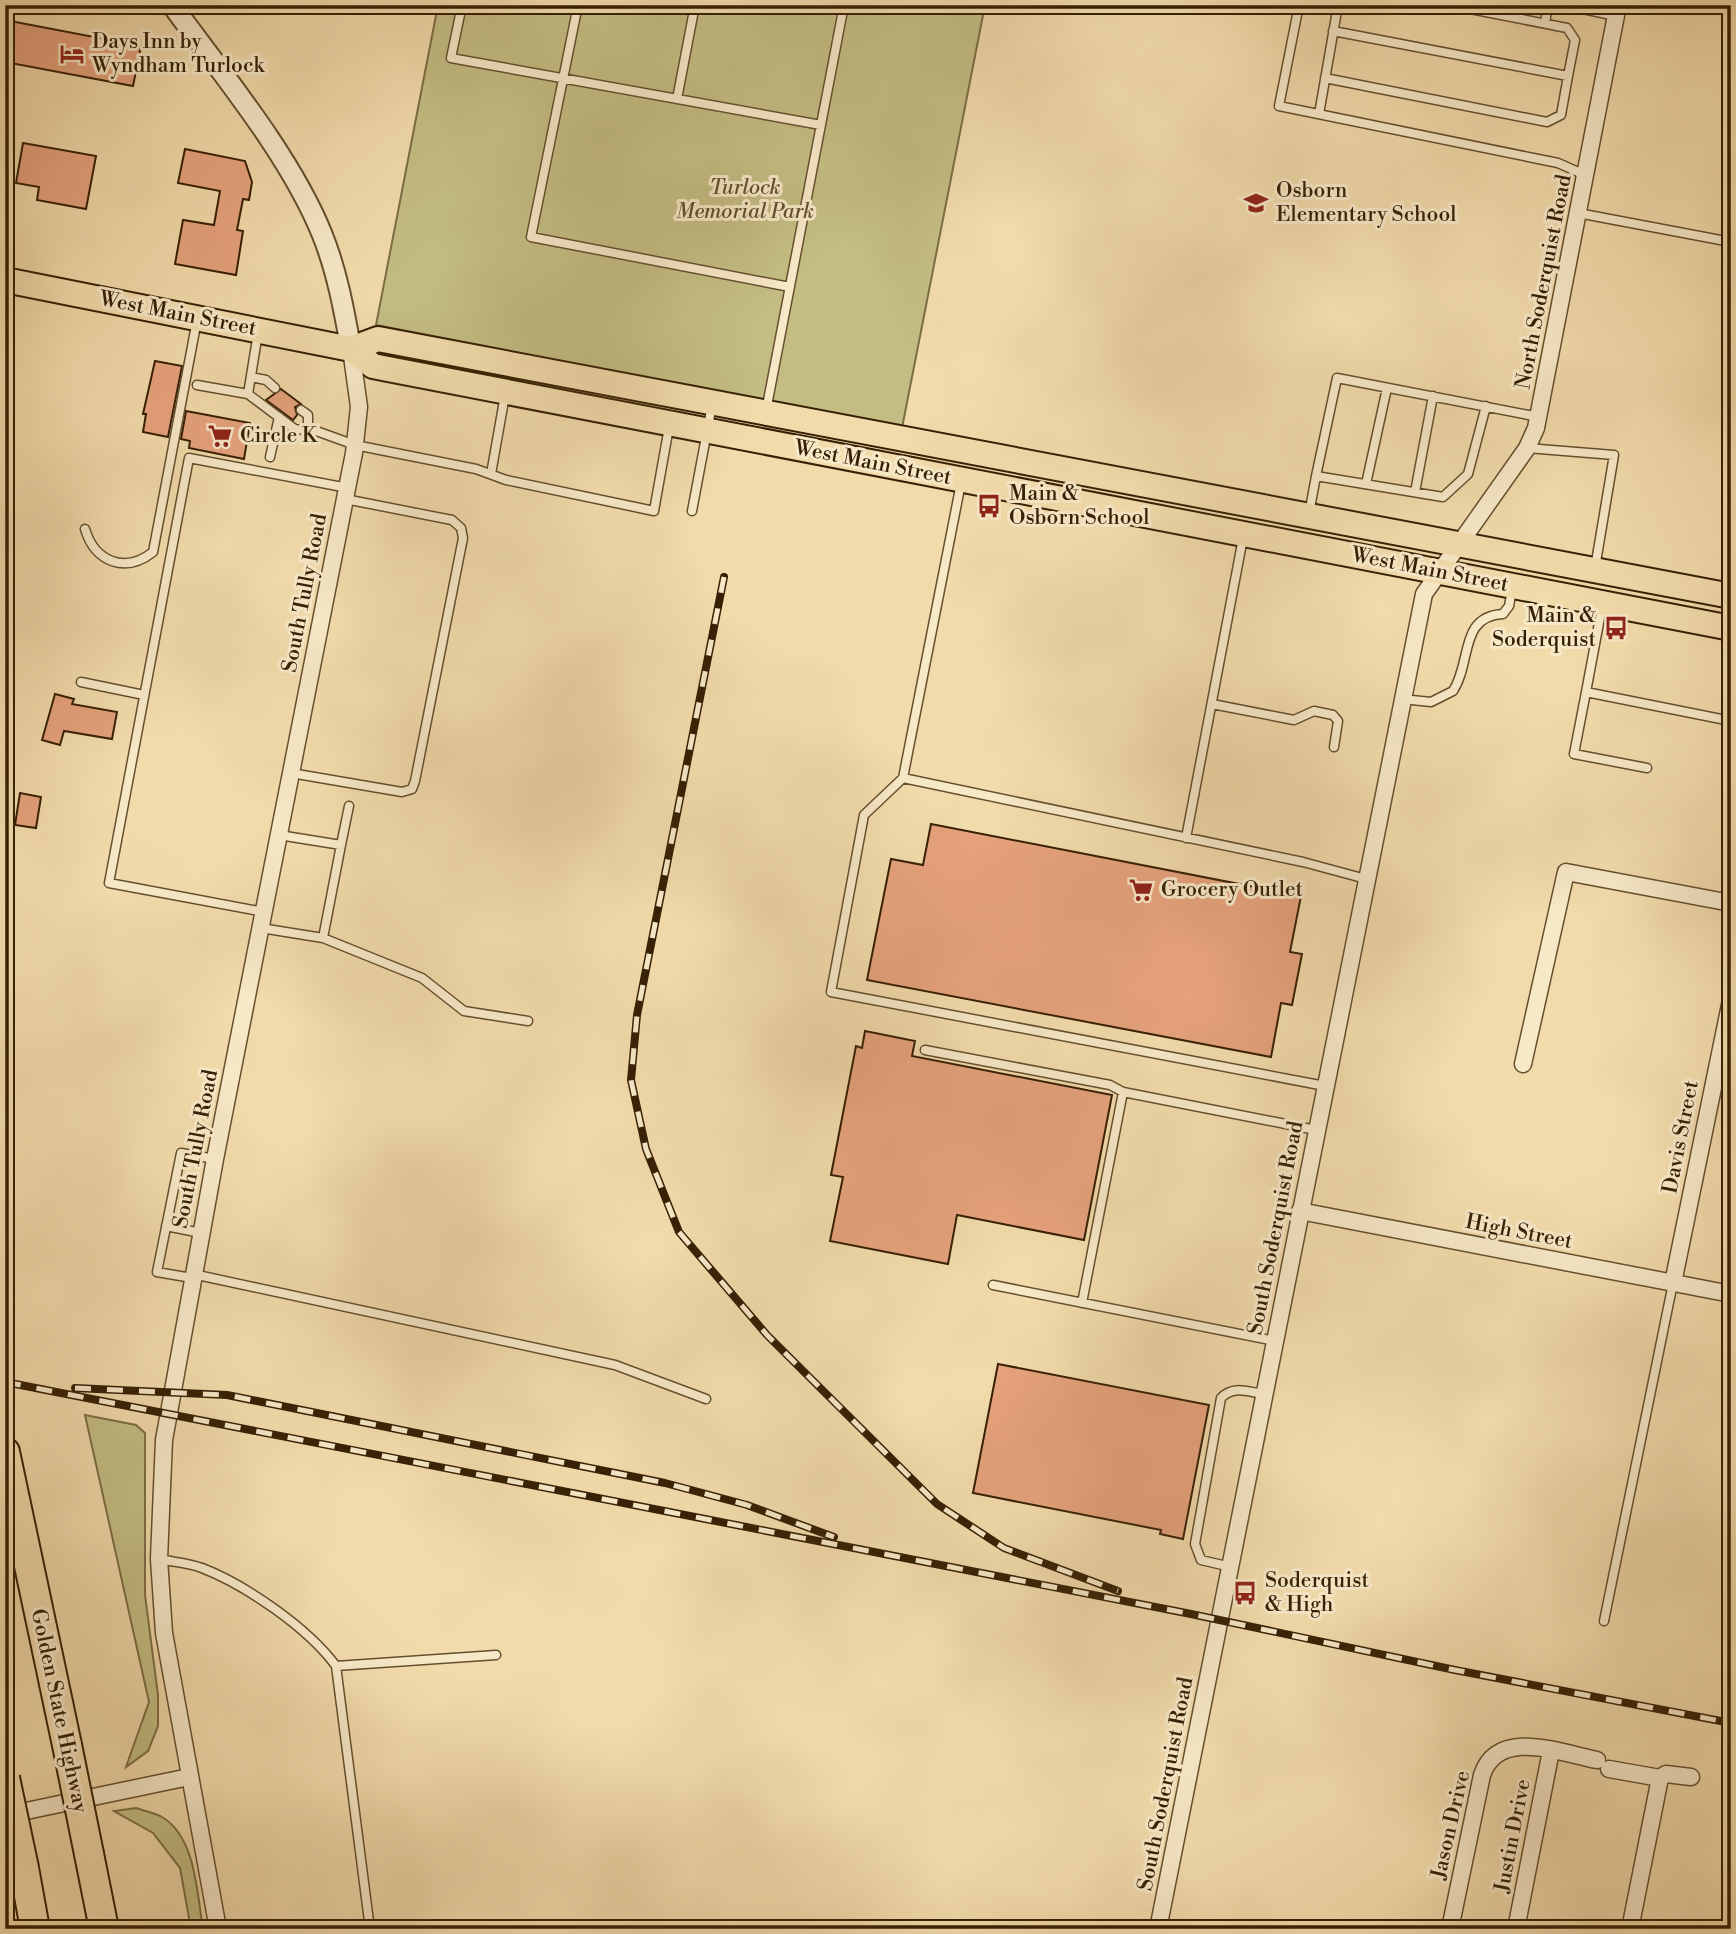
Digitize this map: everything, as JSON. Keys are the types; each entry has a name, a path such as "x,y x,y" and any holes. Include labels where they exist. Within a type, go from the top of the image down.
{"highway":[{"name":"Golden State Highway","path":"5,1452 104,1929"},
{"path":"5,1778 36,1929"}],"main road":[{"name":"West Main Street","path":"5,281 351,349 373,366 1731,628"},
{"name":"West Main Street","path":"351,349 378,339 1731,596"}],"street":[{"path":"172,5 275,150 304,197 327,250 351,349"},
{"name":"North Soderquist Road","path":"1460,546 1527,448 1539,417 1617,10"},
{"name":"South Tully Road","path":"218,1929 164,1633 159,1559 164,1440 192,1276 355,445 359,407 351,349"},
{"name":"South Soderquist Road","path":"1158,1929 1424,594 1460,546"},
{"path":"1523,1064 1566,872 1731,903"},
{"name":"Davis Street","path":"1673,1283 1731,1000"},
{"name":"High Street","path":"1300,1210 1731,1294"},
{"name":"Jason Drive","path":"1450,1929 1484,1768 1494,1756 1514,1747 1552,1751 1660,1778 1665,1773 1691,1777"},
{"name":"Justin Drive","path":"1516,1929 1552,1751"},
{"path":"5,1815 190,1777"},
{"path":"1630,1929 1660,1778"}],"lane":[{"path":"462,5 451,58 821,125"},
{"path":"578,5 531,237 790,287"},
{"path":"677,99 695,5"},
{"path":"766,412 844,5"},
{"path":"1298,5 1279,106 1558,163 1585,175"},
{"path":"1319,114 1338,5"},
{"path":"1325,78 1547,121 1560,115 1575,40 1567,28 1450,5"},
{"path":"1545,23 1548,5"},
{"path":"1564,5 1617,10"},
{"path":"1334,31 1568,76"},
{"path":"1578,213 1731,242"},
{"path":"85,529 90,546 103,558 127,563 142,562 153,552 197,318"},
{"path":"248,394 259,331"},
{"path":"251,377 266,380 275,388"},
{"path":"1309,517 1337,378 1539,417"},
{"path":"197,385 248,394 296,430 309,428 355,445 654,511 670,424"},
{"path":"1366,484 1387,388"},
{"path":"491,474 506,392"},
{"path":"1415,492 1433,396"},
{"path":"692,511 713,402"},
{"path":"1316,476 1443,497 1468,474 1486,406"},
{"path":"301,410 308,415 309,428"},
{"path":"270,457 279,417"},
{"path":"1527,448 1614,455 1594,571"},
{"path":"291,773 402,792 412,789 463,538 461,528 452,520 189,458 108,883 263,920 323,938 422,978 464,1011 528,1021"},
{"path":"961,480 903,778 864,815 831,992 1325,1086"},
{"path":"1186,838 1244,536"},
{"path":"1402,699 1431,702 1444,699 1453,691 1475,624 1486,616 1506,611 1513,586"},
{"path":"1603,604 1574,754 1647,768"},
{"path":"81,682 144,695"},
{"path":"1586,692 1731,721"},
{"path":"1212,704 1294,720 1314,711 1333,715 1338,721 1334,747"},
{"path":"903,778 1303,862 1366,879"},
{"path":"323,938 349,806"},
{"path":"279,835 341,845"},
{"path":"925,1050 1110,1085 1124,1092 1316,1130"},
{"path":"1082,1303 1124,1092"},
{"path":"215,1159 181,1153 157,1272 192,1276 615,1365 706,1399"},
{"path":"166,1226 201,1233"},
{"path":"1604,1621 1673,1283"},
{"path":"992,1286 1275,1341"},
{"path":"1231,1567 1201,1560 1195,1544 1221,1398 1228,1391 1236,1390 1264,1394"},
{"path":"159,1559 200,1567 236,1584 321,1645 336,1666 370,1929"},
{"path":"336,1666 496,1655"}],"green space":[{"name":"Turlock Memorial Park","path":"438,5 985,5 902,428 376,325"},
{"path":"85,1415 136,1425 145,1433 145,1595 158,1695 158,1726 148,1751 126,1767 149,1702"},
{"path":"136,1808 162,1817 182,1838 193,1867 203,1929 191,1929 180,1868 153,1833 114,1811"}],"building":[{"name":"Days Inn by Wyndham Turlock","path":"5,20 141,46 133,86 5,62"},
{"path":"23,143 96,156 86,209 37,200 39,187 16,183"},
{"path":"185,149 245,161 252,182 249,200 243,199 237,230 243,231 236,275 175,264 183,220 214,225 220,191 178,183"},
{"path":"155,361 182,366 168,437 143,432 146,414 143,414"},
{"path":"281,389 301,404 295,407 297,415 293,420 266,400"},
{"name":"Circle K","path":"186,411 250,423 244,459 189,448 190,441 181,439"},
{"path":"55,694 74,699 72,704 117,712 112,739 64,731 60,745 42,740"},
{"path":"20,793 41,797 36,828 15,825"},
{"path":"931,824 1301,896 1290,952 1302,954 1292,1005 1281,1003 1271,1057 867,980 891,859 923,865"},
{"path":"865,1031 915,1041 912,1056 1112,1095 1084,1240 957,1215 948,1264 830,1241 843,1177 831,1175 856,1046 862,1048"},
{"path":"998,1364 1209,1405 1183,1539 1160,1534 1161,1530 973,1493"}],"railway":[{"path":"724,577 637,1015 631,1080 646,1149 679,1232 767,1335 937,1504 1004,1548 1118,1591"},
{"path":"5,1382 1191,1614 1455,1670 1731,1723"},
{"path":"75,1388 227,1395 665,1483 747,1505 834,1537"}],"place":[{"name":"Days Inn by Wyndham Turlock","path":"72,54"},
{"name":"Osborn Elementary School","path":"1256,203"},
{"name":"Circle K","path":"220,436"},
{"name":"Main & Osborn School","path":"989,506"},
{"name":"Main & Soderquist","path":"1616,628"},
{"name":"Grocery Outlet","path":"1141,890"},
{"name":"Soderquist & High","path":"1245,1593"}]}
